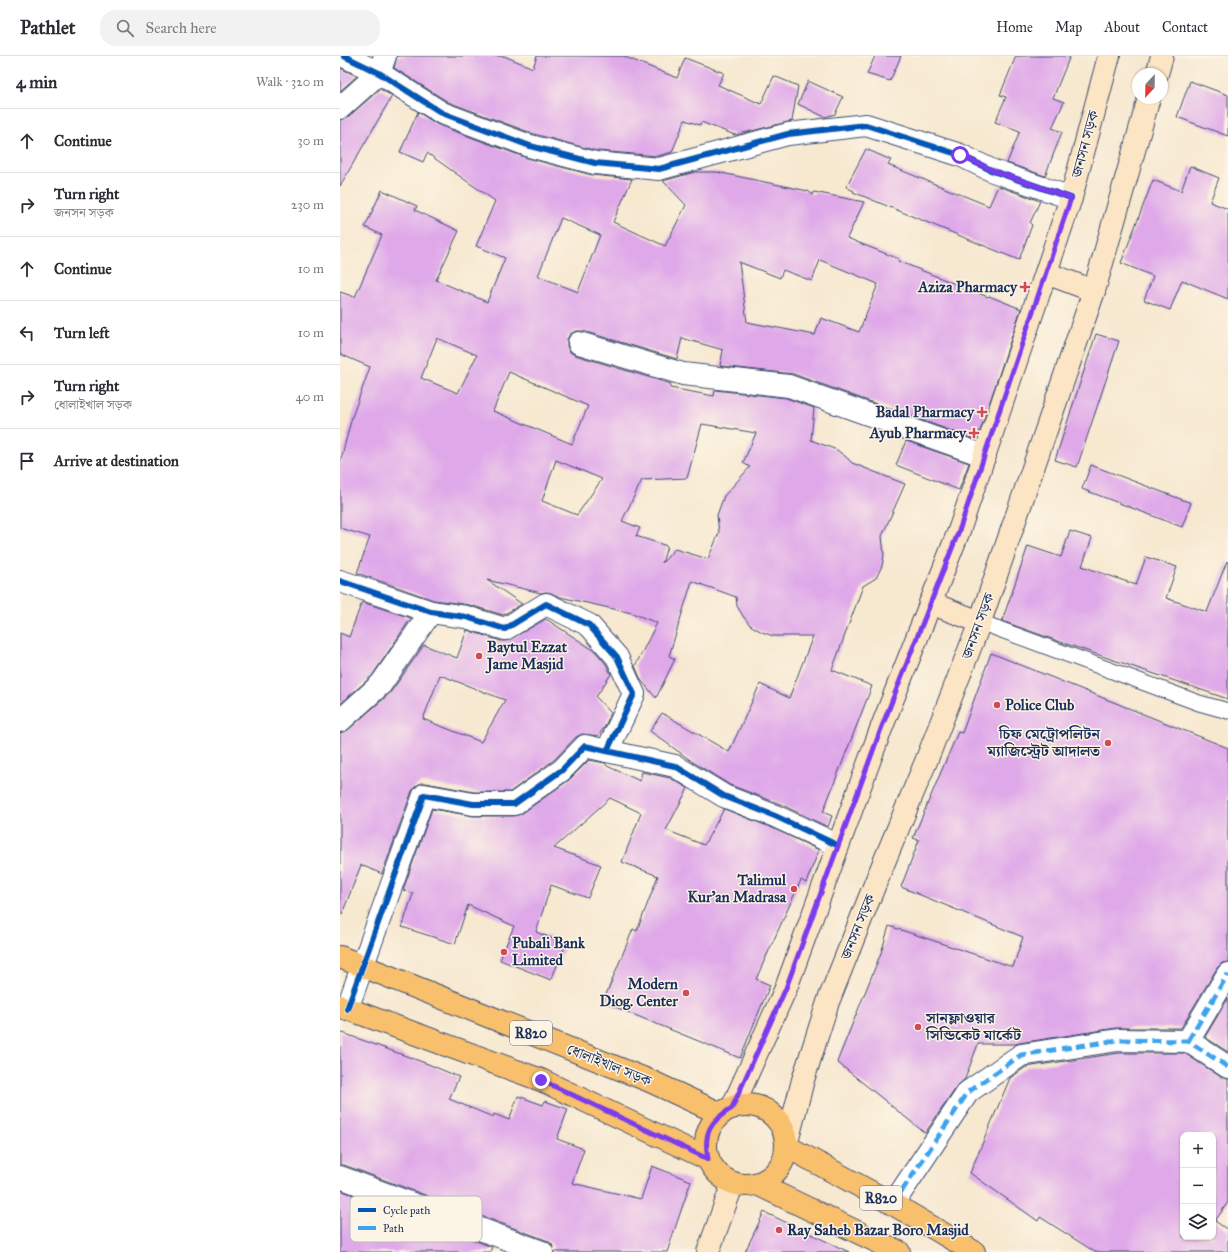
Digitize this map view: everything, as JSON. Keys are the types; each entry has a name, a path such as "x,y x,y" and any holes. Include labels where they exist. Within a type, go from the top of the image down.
{"main road":[{"name":"জনসন সড়ক","path":"727,1111 786,988 837,845 960,528 1071,198 1109,56"},
{"path":"1159,68 1162,56"},
{"name":"জনসন সড়ক","path":"786,1146 803,1080 828,1002 927,759 980,622 1094,291 1147,104"},
{"path":"1046,273 1094,291"},
{"path":"930,604 980,622"},
{"name":"ধোলাইখাল সড়ক","path":"340,957 727,1111"},
{"name":"R820","path":"343,1008 541,1080 708,1159"},
{"path":"745,1105 758,1107 769,1113 778,1122 784,1133 786,1146 784,1158 778,1170 757,1184 745,1185 733,1183 717,1172 708,1159 706,1147 707,1134 712,1123 727,1111 745,1105"},
{"name":"R820","path":"786,1146 893,1204 974,1252"},
{"path":"708,1252 733,1183"},
{"name":"R820","path":"757,1184 899,1252"}],"street":[{"path":"344,56 382,64 442,114 530,146 595,163 659,169 788,134 866,125 960,155 994,171 1071,198"},
{"path":"340,108 382,64"},
{"path":"579,343 683,374 789,386 985,456"},
{"path":"340,581 431,612 466,617 505,629 546,604 589,625 617,658 634,694 607,751"},
{"path":"340,721 381,684 431,612"},
{"path":"343,1008 362,965 424,795 474,804 514,804 562,770 585,746 675,766 724,796 775,816 837,845"},
{"path":"1188,1041 1228,974"},
{"path":"893,1204 968,1092 1021,1055 1118,1040 1188,1041 1228,1067"},
{"path":"340,1177 391,1196"},
{"path":"482,1230 542,1252"}],"lane":[{"path":"980,622 1199,704 1228,711"}],"building":[{"path":"397,56 504,56 533,68 537,56 623,56 677,78 685,58 724,73 718,85 761,104 774,76 798,86 792,121 735,135 701,122 700,125 685,120 672,152 658,156 597,151 534,134 448,102 394,68"},
{"path":"875,56 901,56 890,81 867,74"},
{"path":"1016,56 1070,56 1053,98 1064,102 1052,128 1062,132 1045,176 1007,163 1020,131 995,122 1006,97 1000,95"},
{"path":"340,68 357,76 340,91"},
{"path":"808,81 843,97 835,114 825,117 798,104"},
{"path":"1190,81 1228,95 1228,136 1177,117"},
{"path":"380,89 392,96 340,186 340,120 348,117"},
{"path":"418,112 438,125 527,158 592,175 632,179 613,222 665,246 686,205 663,181 695,172 717,172 808,191 813,195 814,192 864,202 847,238 899,259 898,261 1021,309 977,440 793,374 720,366 723,350 682,338 677,359 583,331 576,331 570,334 567,339 567,346 570,352 575,355 671,384 670,388 714,396 715,390 786,398 814,408 811,440 837,450 852,463 905,484 882,536 884,555 882,566 876,578 863,586 832,670 872,686 823,812 832,816 828,827 780,804 730,785 693,762 650,731 662,713 729,752 760,684 789,698 813,636 773,636 762,632 750,625 743,616 737,606 736,597 692,581 669,656 675,659 656,698 641,680 635,666 657,623 632,613 560,597 551,593 541,593 487,580 522,604 503,615 470,605 434,600 357,573 370,537 340,528 340,463 352,417 370,367 340,354 340,292 355,297 382,235 365,227 382,190 417,206 415,210 459,231 436,280 487,302 505,258 476,246 495,201 427,153 423,162 400,152","holes":["561,218 600,235 578,292 538,276","820,260 878,284 859,332 821,318 815,335 747,322 739,262 780,278 783,270 812,281","437,338 477,355 458,393 421,378","509,372 588,406 572,444 493,411","702,424 756,433 743,463 750,467 724,496 717,515 719,533 708,559 675,549 662,563 667,546 636,536 640,528 622,521 642,480 687,478","556,460 602,479 577,515 542,501"]},
{"path":"866,149 891,160 888,165 989,206 998,186 1040,201 1030,223 1032,225 1019,260 853,192 854,191 846,187"},
{"path":"1190,166 1219,178 1210,202 1228,209 1228,299 1182,280 1170,310 1144,300 1153,276 1121,263 1153,180 1181,191"},
{"path":"1096,334 1119,341 1077,467 1055,460"},
{"path":"906,441 969,463 959,490 896,465"},
{"path":"1091,465 1191,503 1182,527 1082,489"},
{"path":"1070,531 1092,538 1082,566 1136,585 1146,557 1177,567 1166,598 1207,612 1227,561 1228,562 1228,699 1002,621 1028,546 1061,557"},
{"path":"362,602 411,618 372,676 340,704 340,633 349,637"},
{"path":"546,619 595,651 606,664 611,674 596,697 611,713 604,728 598,736 582,734 576,737 554,760 510,792 474,792 426,783 421,783 416,786 412,791 382,874 361,865 342,914 340,914 340,733 348,730 390,693 424,645 457,658 467,630 501,641 507,641","holes":["440,675 505,700 481,742 423,719"]},
{"path":"991,653 1228,748 1228,962 1222,963 1217,968 1181,1028 1116,1028 1015,1044 978,1044 965,1079 958,1085 925,1133 837,1062 881,953 889,926 1013,967 1023,937 901,887 919,840 913,838 958,732 962,733"},
{"path":"589,760 605,763 607,766 640,781 642,772 670,778 688,788 666,830 704,845 724,809 770,827 819,850 806,883 801,880 756,979 770,985 740,1058 603,1002 633,929 637,931 658,876 622,862 641,813 610,798 554,848 601,865 588,898 551,885 536,932 566,944 551,980 500,960 514,926 468,905 455,944 402,927 413,894 403,890 432,809 473,816 514,816 521,814 569,780"},
{"path":"1228,998 1228,1052 1205,1037"},
{"path":"340,1032 459,1077 449,1099 493,1117 494,1114 509,1120 518,1096 543,1105 545,1101 568,1109 557,1139 584,1149 572,1183 641,1199 652,1166 691,1181 667,1252 554,1252 552,1244 546,1240 482,1216 482,1196 427,1196 344,1165 340,1165"},
{"path":"1119,1053 1184,1053 1221,1077 1228,1079 1228,1202 1216,1220 1216,1132 1180,1132 1180,1240 1216,1240 1216,1222 1228,1230 1228,1252 1095,1252 1040,1217 1038,1221 970,1173 1010,1078 1026,1067"},
{"path":"340,1190 356,1196 350,1196 350,1242 479,1242 492,1247 490,1252 340,1252"},
{"name":"Ray Saheb Bazar Boro Masjid","path":"764,1212 849,1252 745,1252"}],"marked path":[{"path":"1188,1041 1228,974"},
{"path":"893,1204 968,1092 1021,1055 1118,1040 1188,1041 1228,1067"}],"cycle path":[{"path":"344,56 379,73 442,113 530,146 595,163 659,169 788,134 866,125 960,155 993,171 1071,198"},
{"path":"340,581 431,612 466,617 505,629 546,604 589,625 617,657 634,694 607,751 675,766 724,796 775,816 837,845"},
{"path":"347,1009 424,795 473,804 514,804 562,770 585,746 607,751"}],"place":[{"name":"Aziza Pharmacy","path":"1025,287"},
{"name":"Badal Pharmacy","path":"982,412"},
{"name":"Ayub Pharmacy","path":"974,433"},
{"name":"Baytul Ezzat Jame Masjid","path":"479,656"},
{"name":"Police Club","path":"997,705"},
{"name":"চিফ মেট্রোপলিটন ম্যাজিস্ট্রেট আদালত","path":"1108,743"},
{"name":"Talimul Kur'an Madrasa","path":"794,889"},
{"name":"Pubali Bank Limited","path":"504,952"},
{"name":"Modern Diog. Center","path":"686,993"},
{"name":"সানফ্লাওয়ার সিন্ডিকেট মার্কেট","path":"918,1027"},
{"name":"Ray Saheb Bazar Boro Masjid","path":"779,1230"}],"route":[{"path":"541,1080 708,1159 706,1147 707,1134 712,1123 721,1114 732,1108 786,988 837,845 960,528 1071,198 994,171 960,155"}]}
